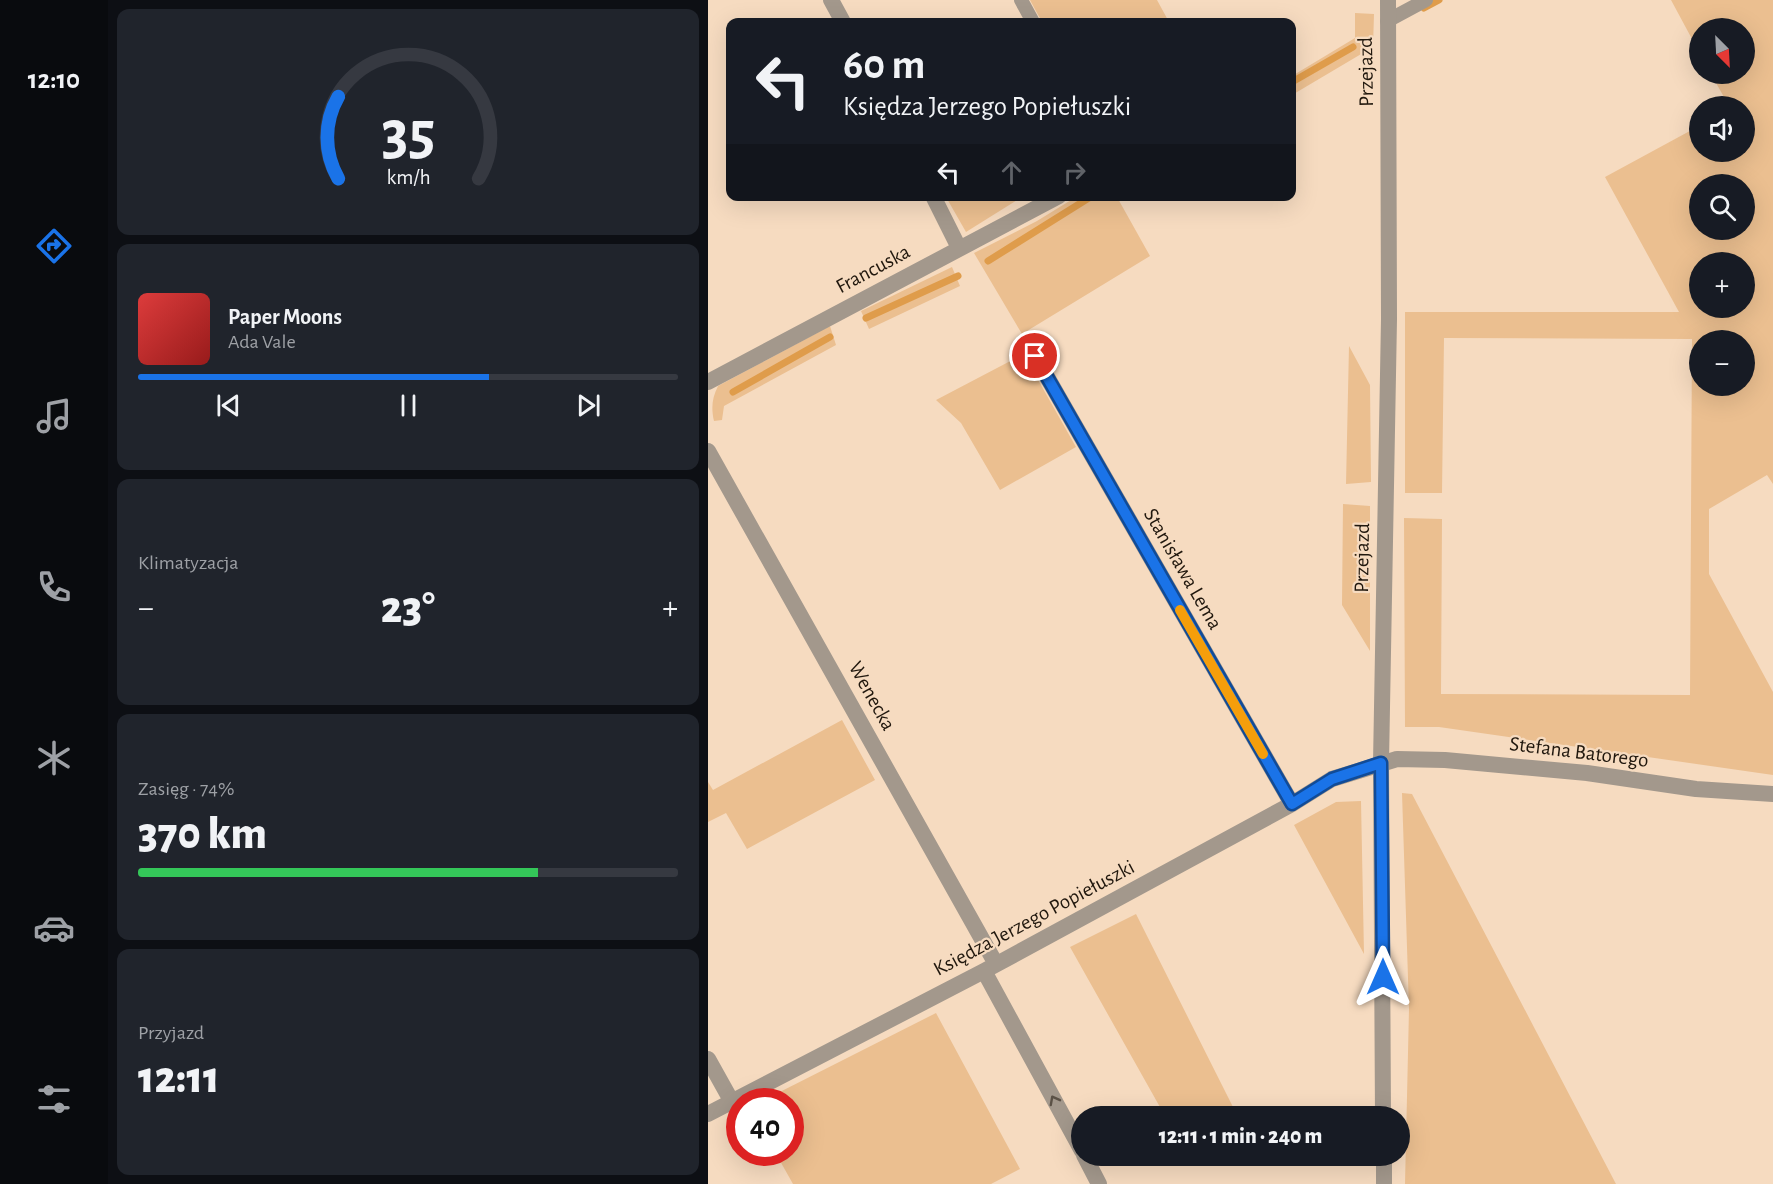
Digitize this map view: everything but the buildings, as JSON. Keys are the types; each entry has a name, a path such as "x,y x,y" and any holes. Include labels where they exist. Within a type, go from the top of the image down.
{"street":[{"path":"831,0 841,18"},
{"name":"Przejazd","path":"1383,1106 1381,763 1389,319 1388,0"},
{"path":"936,201 959,248"},
{"name":"Francuska","path":"708,382 1049,201"},
{"name":"Stanisława Lema","path":"1035,356 1292,804"},
{"name":"Wenecka","path":"708,451 990,967 1071,1129"},
{"name":"Stefana Batorego","path":"1381,763 1397,759 1445,760 1587,773 1696,789 1773,794"},
{"name":"Księdza Jerzego Popiełuszki","path":"759,1088 990,967 1292,804 1332,779 1381,763"},
{"path":"708,1059 726,1091"},
{"name":"Księdza Jerzego Popiełuszki","path":"708,1114 726,1105"},
{"name":"Wenecka","path":"1090,1166 1099,1184"},
{"path":"1384,1166 1384,1184"}],"lane":[{"path":"1021,0 1031,18"},
{"path":"1388,21 1425,0"}],"shaded area":[{"path":"1030,0 1157,0 1167,18 1040,18"},
{"path":"1671,0 1773,0 1773,484 1767,475 1709,509 1709,574 1773,692 1773,775 1439,727 1405,727 1404,518 1442,519 1441,694 1690,695 1692,396 1755,396 1755,330 1689,330 1689,339 1444,338 1442,493 1405,493 1405,312 1679,312 1605,177 1689,131 1689,162 1755,162 1755,96 1723,96 1717,84 1755,84 1755,18 1689,18 1689,33"},
{"path":"1355,13 1374,14 1373,47 1296,93 1296,74 1355,38"},
{"path":"948,201 1016,201 966,232"},
{"path":"1070,201 1119,201 1150,256 1022,334 974,253 1037,221"},
{"path":"952,267 960,286 869,329 861,311"},
{"path":"830,326 836,345 724,406 722,420 714,421 713,403 718,386"},
{"path":"1349,346 1370,385 1371,482 1346,484"},
{"path":"1020,356 1037,378 1076,447 1000,490 961,423 936,400"},
{"path":"1343,504 1370,506 1370,651 1342,605"},
{"path":"842,720 875,780 747,849 726,813 708,822 708,782 713,790"},
{"path":"1402,793 1412,794 1616,1184 1405,1184 1405,1166 1410,1166 1410,1106 1407,1106 1409,1009"},
{"path":"1361,801 1364,954 1294,825 1336,802"},
{"path":"1136,914 1232,1106 1159,1106 1070,947"},
{"path":"936,1013 1020,1169 991,1184 793,1184 783,1166 804,1166 804,1088 788,1088"}],"waterway":[{"path":"1424,8 1439,0"},
{"path":"1296,80 1353,47"},
{"path":"988,261 1084,201"},
{"path":"866,318 958,276"},
{"path":"733,392 830,337"}],"slow traffic":[{"path":"1180,610 1263,754"}],"route":[{"path":"1035,356 1292,804 1332,779 1381,763 1383,977"}]}
